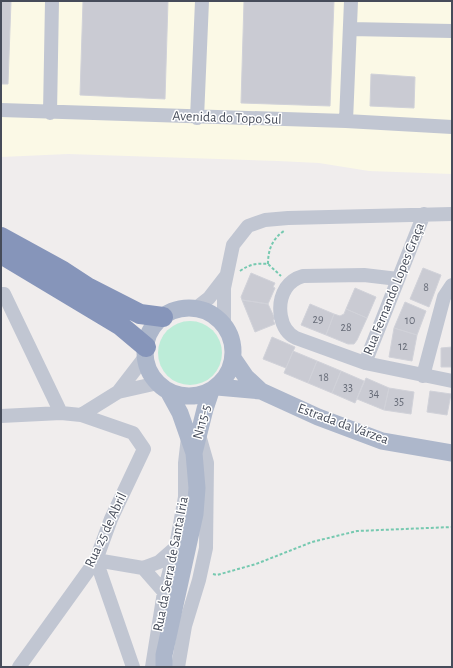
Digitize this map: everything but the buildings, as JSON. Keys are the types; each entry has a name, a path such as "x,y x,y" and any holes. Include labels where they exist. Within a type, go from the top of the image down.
{"highway":[{"path":"1,237 63,271 89,288 140,314 162,317"},
{"path":"1,254 121,326 146,352"}],"main road":[{"path":"163,387 182,396 197,396 214,389 228,374 233,358 233,346 230,335 224,325 216,317 195,309 184,309 172,312 162,317 148,336 146,352 150,371 163,387 194,435 197,488 195,514 164,655 164,667"},
{"name":"Estrada da Várzea","path":"233,358 246,377 261,391 318,417 382,441 452,453"},
{"name":"Estrada da Várzea","path":"214,389 261,391"},
{"name":"N115-5","path":"194,435 214,389"}],"street":[{"path":"50,113 52,1"},
{"path":"197,118 202,1"},
{"path":"346,121 351,1"},
{"path":"350,29 452,31"},
{"name":"Avenida do Topo Sul","path":"1,110 197,118 346,121 452,127"},
{"name":"Rua Fernando Lopes Graça","path":"365,363 424,214"},
{"path":"224,325 224,288 226,276 234,245 248,226 265,220 299,217 452,214"},
{"path":"398,280 364,275 303,276 293,280 285,289 280,308 281,319 288,332 296,338 365,363 452,381"},
{"path":"195,309 209,298 226,276"},
{"path":"423,376 444,297 451,286"},
{"path":"1,294 4,294 61,413"},
{"path":"1,416 61,413 81,416 118,392 146,352"},
{"path":"118,392 163,387"},
{"name":"Rua 25 de Abril","path":"19,667 96,560 111,519 144,449 133,434 81,416"},
{"name":"Rua da Serra de Santa Iria","path":"152,667 164,592 185,498 185,463 194,435"},
{"name":"Rua da Serra de Santa Iria","path":"178,667 185,626 206,548 207,463 194,435"},
{"path":"133,667 96,560 143,568 159,562 175,548"},
{"path":"143,568 164,592"}],"path":[{"path":"268,264 268,254 273,241 299,217"},
{"path":"226,276 238,273 247,266 257,263 268,264 289,285"},
{"path":"200,573 217,575 256,564 312,542 357,531 452,527"}],"shaded area":[{"path":"1,1 452,1 452,174 369,171 319,163 278,161 68,154 1,157"}],"green space":[{"path":"190,321 208,327 216,335 222,353 216,371 208,379 190,385 172,379 164,371 158,353 164,335 172,327"}]}
